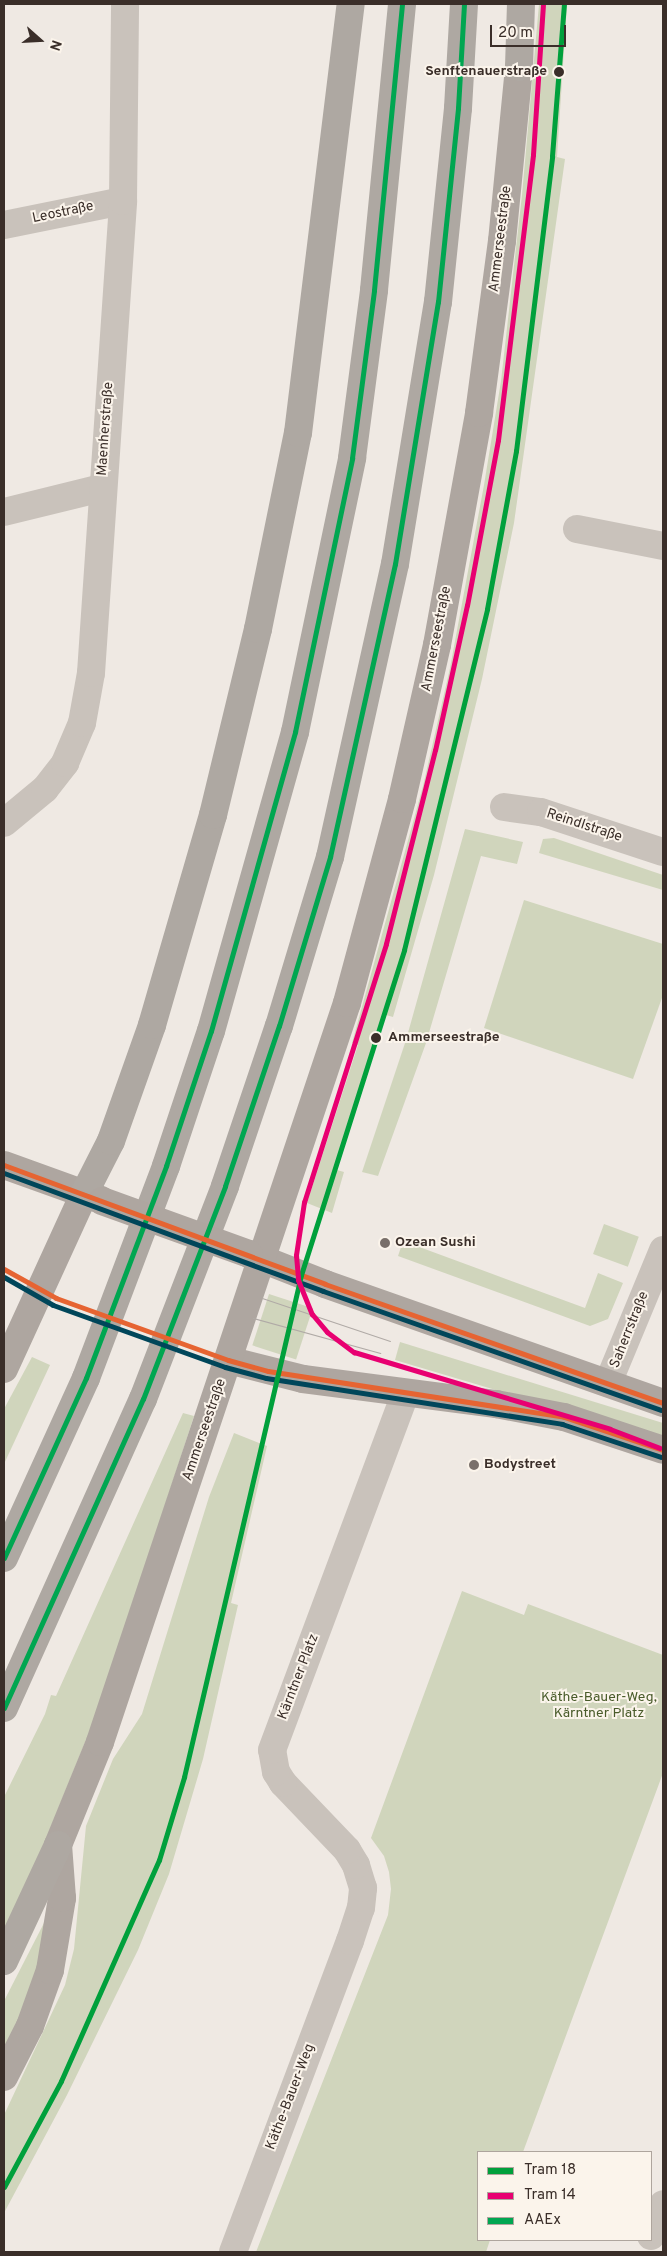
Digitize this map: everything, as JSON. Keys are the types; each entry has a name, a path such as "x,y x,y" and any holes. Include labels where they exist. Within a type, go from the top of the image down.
{"highway":[{"path":"93,1197 110,1140 152,1025 213,815 258,629 298,433 351,4"},
{"path":"4,1558 86,1378 166,1166 212,1031 295,732 352,458 374,290 402,4"},
{"path":"4,1708 143,1400 226,1186 279,1026 330,857 396,564 436,311 458,108 464,4"},
{"path":"519,67 522,4"},
{"path":"4,1961 58,1845"}],"main road":[{"name":"Ammerseestraße","path":"4,2077 30,2026 50,1970 62,1898 58,1845 100,1742 228,1360 255,1256 347,1003 402,799 437,645 480,403 502,241 519,67"},
{"path":"4,1165 663,1403"},
{"path":"4,1369 93,1197"},
{"path":"228,1360 287,1376 405,1394 496,1404 564,1417 663,1450"}],"street":[{"name":"Maenherstraße","path":"4,823 22,810 60,770 82,724 91,673 102,488 123,201 125,4"},
{"path":"519,67 528,4"},
{"name":"Leostraße","path":"4,225 123,201"},
{"path":"4,512 102,488"},
{"path":"577,529 663,546"},
{"name":"Reindlstraße","path":"504,807 541,812 663,852"},
{"name":"Saherrstraße","path":"608,1383 663,1250"},
{"name":"Kärntner Platz","path":"350,1941 361,1908 363,1888 356,1864 283,1783 276,1772 272,1750 405,1394"},
{"name":"Käthe-Bauer-Weg","path":"233,2252 350,1941"},
{"path":"652,2233 663,2204"}],"green space":[{"path":"539,4 567,4 557,157 565,159 514,523 482,679 434,875 393,1017 386,1015 337,1170 344,1172 332,1213 307,1203 358,1045 352,1043 423,786 450,668 484,485 501,381 522,195"},
{"path":"465,829 523,842 517,864 481,856 426,1043 378,1176 362,1172 406,1040"},
{"path":"554,838 663,875 663,890 539,853 543,839"},
{"path":"524,900 663,944 663,995 633,1079 484,1028"},
{"path":"604,1224 639,1237 628,1267 593,1254"},
{"path":"403,1241 585,1308 598,1273 623,1283 608,1319 590,1326 398,1256"},
{"path":"269,1294 313,1308 296,1360 252,1345"},
{"path":"400,1342 663,1423 663,1440 395,1360"},
{"path":"32,1357 50,1365 4,1464 4,1409"},
{"path":"183,1413 194,1416 101,1703 33,1871 4,1931 4,1797 45,1714 51,1695 56,1696"},
{"path":"234,1433 267,1446 231,1603 238,1605 203,1759 169,1874 138,1950 67,2095 4,2213 4,2115 65,1985 74,1949 86,1826 113,1759 142,1714 209,1497"},
{"name":"Käthe-Bauer-Weg, Kärntner Platz","path":"462,1591 524,1615 528,1604 663,1655 663,1773 523,2151 477,2151 477,2241 490,2241 486,2252 256,2252 388,1915 391,1889 389,1872 384,1856 371,1838"},
{"path":"45,1921 40,1959 22,2017 4,2051 4,2001"}],"tram line":[{"name":"14","path":"543,4 533,155 498,440 467,605 435,750 386,944 304,1202 296,1255 298,1280 312,1314 327,1332 354,1352 610,1429 660,1448"},
{"name":"18","path":"4,2187 61,2081 159,1860 184,1777 301,1275 404,950 487,609 516,451 552,156 564,4"},
{"path":"262,1298 390,1341"},
{"path":"253,1318 380,1353"}],"transit line":[{"name":"AAEx","path":"4,1558 86,1378 166,1166 211,1031 295,732 352,458 374,290 402,4"},
{"name":"AAEx","path":"4,1708 143,1399 225,1186 279,1026 330,857 395,564 438,302 458,108 464,4"},
{"path":"4,1165 325,1284 663,1403"},
{"path":"4,1173 323,1291 661,1410"},
{"path":"4,1269 56,1298 228,1360 268,1371 564,1417 663,1450"},
{"path":"4,1277 53,1305 225,1367 266,1378 562,1424 661,1457"}],"place":[{"name":"Senftenauerstraße","path":"559,72"},
{"name":"Ammerseestraße","path":"376,1038"},
{"name":"Ozean Sushi","path":"385,1243"},
{"name":"Bodystreet","path":"474,1465"}]}
